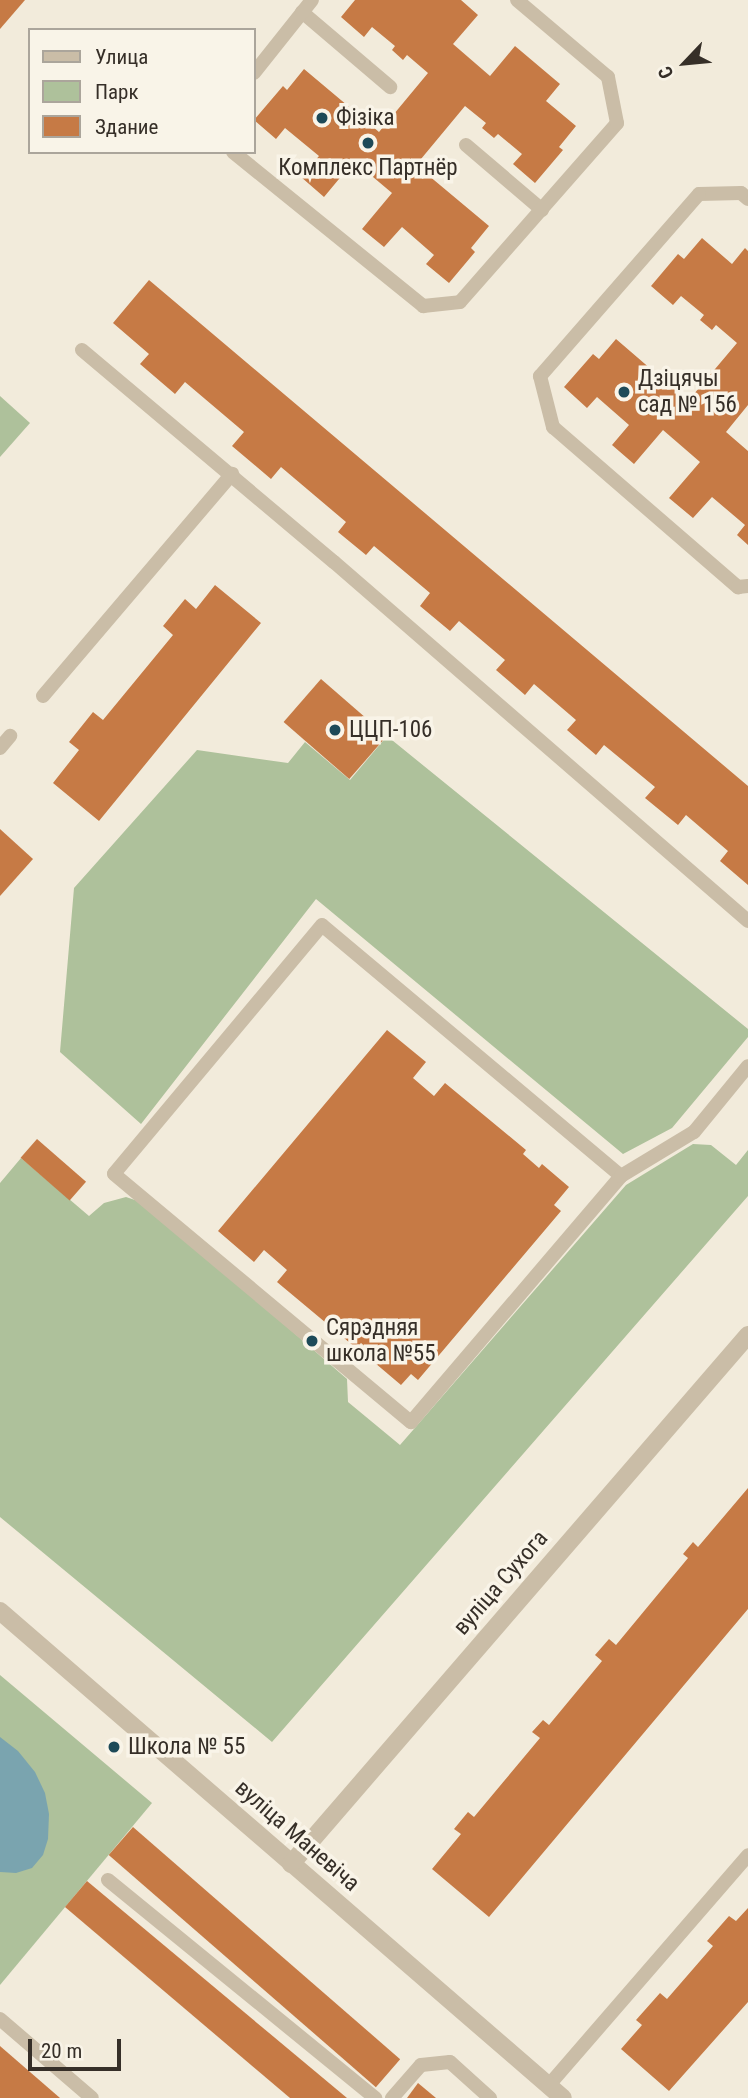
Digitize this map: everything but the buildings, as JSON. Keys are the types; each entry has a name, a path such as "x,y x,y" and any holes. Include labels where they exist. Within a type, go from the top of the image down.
{"street":[{"name":"вуліца Сухога","path":"291,1864 748,1335"},
{"name":"вуліца Маневіча","path":"0,1611 564,2098"}],"lane":[{"path":"256,70 312,0"},
{"path":"235,154 423,306 460,302 617,123 608,77 517,0"},
{"path":"302,12 390,87"},
{"path":"466,145 542,210"},
{"path":"745,590 553,427 540,376 699,194 741,194 748,200"},
{"path":"82,350 232,474 748,921"},
{"path":"43,696 232,474"},
{"path":"0,748 10,736"},
{"path":"621,1176 322,925 114,1174 411,1422 621,1176 694,1132 748,1066"},
{"path":"549,2085 748,1855"},
{"path":"108,1880 375,2098"},
{"path":"0,2019 92,2098"},
{"path":"392,2098 421,2064 450,2062 490,2098"}],"green space":[{"path":"0,396 30,423 0,457"},
{"path":"387,736 748,1029 748,1037 672,1128 623,1154 316,899 141,1124 60,1052 74,888 197,750 288,763 305,742 350,780"},
{"path":"693,1144 711,1145 736,1165 748,1150 748,1196 272,1742 0,1517 0,1183 21,1158 89,1216 104,1203 126,1197 144,1203 347,1379 348,1402 400,1445 626,1185"},
{"path":"0,1675 152,1803 0,1985"}],"water":[{"path":"0,1737 18,1751 35,1772 45,1793 49,1814 48,1839 43,1855 32,1868 16,1873 0,1872"}],"place":[{"name":"Фізіка","path":"322,118"},
{"name":"Комплекс Партнёр","path":"368,143"},
{"name":"Дзіцячы сад № 156","path":"624,392"},
{"name":"ЦЦП-106","path":"335,730"},
{"name":"Сярэдняя школа №55","path":"312,1341"},
{"name":"Школа № 55","path":"114,1747"}]}
